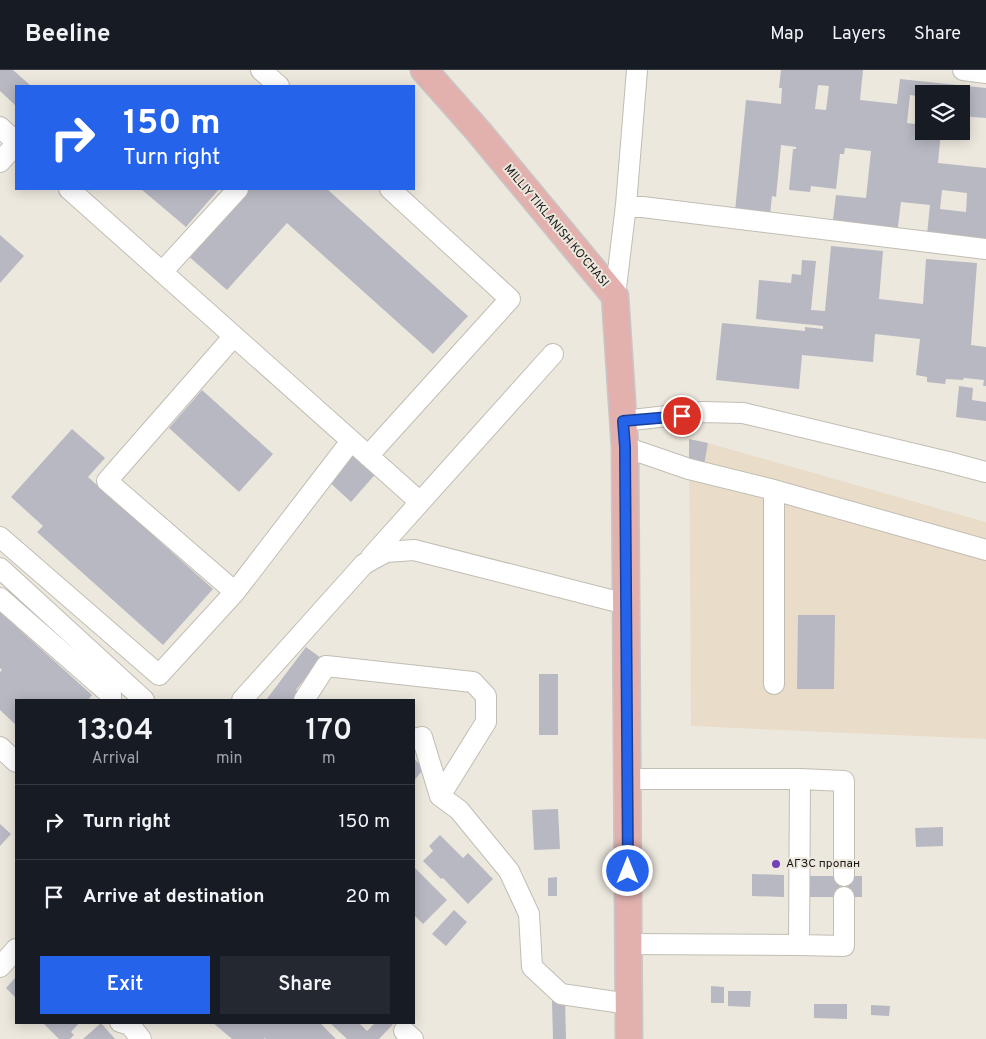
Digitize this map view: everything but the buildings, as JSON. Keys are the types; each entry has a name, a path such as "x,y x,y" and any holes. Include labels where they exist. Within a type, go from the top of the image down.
{"main road":[{"name":"MILLIY TIKLANISH KO'CHASI","path":"424,70 478,131 615,296 625,447 629,1039"}],"street":[{"path":"261,70 278,85"},
{"path":"615,296 626,205 637,70"},
{"path":"963,70 986,73"},
{"path":"0,127 15,142"},
{"path":"0,162 15,144"},
{"path":"70,190 420,502"},
{"path":"162,272 237,190"},
{"path":"368,456 510,299 391,190"},
{"path":"626,205 986,250"},
{"path":"234,336 108,481 235,592"},
{"path":"243,699 553,354"},
{"path":"623,421 703,412 743,413 986,472"},
{"path":"0,537 159,675 235,592 351,440"},
{"path":"625,447 688,469 774,490 986,550"},
{"path":"774,490 774,684"},
{"path":"364,564 386,552 414,550 626,604"},
{"path":"0,568 143,699"},
{"path":"0,598 111,695 111,699"},
{"path":"305,699 326,666 473,682 486,696 486,722 440,796"},
{"path":"415,739 422,737 440,796 459,810 509,870 529,914 532,967 561,994 628,1004"},
{"path":"0,747 15,761"},
{"path":"627,778 844,781 844,876"},
{"path":"799,945 800,779"},
{"path":"628,944 844,946 844,897"},
{"path":"0,967 15,950"},
{"path":"127,1024 130,1025 141,1039"}],"shaded area":[{"path":"689,439 986,522 986,739 691,726"}],"place":[{"name":"АГЗС пропан","path":"776,864"}],"route":[{"path":"628,871 625,447 623,421 682,416"}]}
